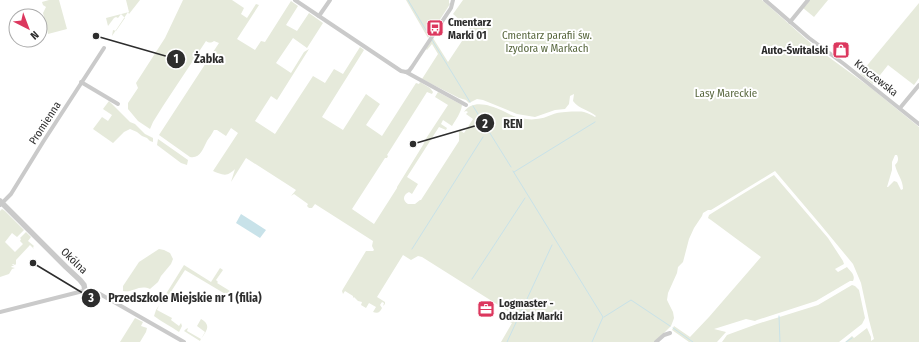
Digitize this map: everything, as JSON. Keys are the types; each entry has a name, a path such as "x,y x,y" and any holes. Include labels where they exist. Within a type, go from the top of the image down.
{"street":[{"path":"295,0 396,68 466,105"},
{"path":"319,16 330,0"},
{"path":"406,72 412,67 451,8 453,0"},
{"name":"Kroczewska","path":"765,0 809,38 919,124"},
{"path":"790,22 808,0"},
{"name":"Promienna","path":"1,203 11,194 104,48"},
{"path":"82,82 118,104"},
{"path":"900,108 919,85"},
{"name":"Okólna","path":"1,203 80,280 84,285 85,291 100,294 184,342"},
{"path":"0,312 85,291"},
{"path":"656,342 664,335 670,333"}],"green space":[{"path":"59,0 67,29 48,34 48,8 46,8 42,2"},
{"path":"126,0 140,0 129,14"},
{"path":"183,0 232,0 244,8 241,14 247,18 256,4 259,5 237,39 255,50 261,41 265,42 291,1 298,6 286,25 297,31 309,13 323,23 307,48 293,38 276,63 291,73 304,52 309,49 277,100 271,96 255,121 275,134 313,76 325,83 334,69 343,74 360,47 364,50 322,117 343,130 366,94 380,104 366,125 382,136 416,83 419,84 420,82 430,88 433,92 432,94 427,92 387,155 387,158 385,158 352,209 374,224 448,105 435,97 438,92 462,105 452,126 443,120 441,124 447,128 446,130 439,127 407,177 418,184 412,194 409,192 404,196 405,201 408,204 415,204 421,200 459,141 459,130 464,133 473,119 466,114 468,112 464,112 467,108 476,104 487,105 515,117 528,119 539,119 557,113 570,112 584,112 595,117 596,116 575,104 573,101 574,94 570,96 569,104 565,109 555,110 535,117 517,114 483,100 477,99 469,103 466,100 459,98 422,79 438,54 432,44 427,50 426,49 433,38 448,62 470,29 453,14 463,0 762,0 815,47 871,88 919,127 919,342 845,342 852,336 854,338 867,328 871,341 874,339 861,283 853,264 775,171 711,210 703,213 689,239 683,262 678,267 677,273 668,293 667,300 673,312 673,321 671,326 655,342 501,342 512,323 510,322 514,315 422,257 418,256 411,260 403,255 377,297 385,302 385,304 383,306 384,303 382,302 380,305 382,308 379,312 373,312 376,307 369,303 366,308 361,305 362,302 358,301 354,297 353,298 353,296 345,291 343,294 342,291 366,251 374,250 372,246 373,241 315,204 312,208 309,208 307,206 308,204 294,194 291,196 296,190 246,158 231,182 235,169 226,175 213,171 238,133 231,128 226,136 217,130 214,130 201,153 193,157 190,157 159,135 219,43 214,41 206,41 163,106 150,129 138,121 128,109 128,103 138,88 136,83 165,38","holes":["895,155 897,155 898,160 895,165 902,183 903,189 901,190 897,182 894,181 887,187 892,170 892,162"]},
{"path":"406,0 449,0 450,4 428,38"},
{"path":"810,0 828,0 814,17 803,8"},
{"path":"919,3 919,78 914,85 888,65 873,84 860,74"},
{"path":"128,12 124,17 121,14"},
{"path":"121,14 118,18 114,18 108,26 106,18"},
{"path":"124,17 125,18 115,31"},
{"path":"109,101 130,122 135,124 145,134 153,138 153,142 130,129 124,132 113,143 93,129 102,117 108,121 112,115 103,109"},
{"path":"158,139 188,160 187,165 181,163 157,145"},
{"path":"774,175 828,238 843,261 844,264 835,269 838,272 847,267 853,275 853,281 850,281 816,301 755,321 746,319 714,329 726,332 717,342 689,342 672,330 674,326 690,337 761,257 708,218 709,215"},
{"path":"2,209 24,230 17,237 12,233 5,242 15,252 23,244 20,241 20,238 26,232 31,237 28,241 34,246 34,249 30,245 16,260 16,264 12,264 14,266 11,267 15,268 12,269 9,274 0,277 0,211"},
{"path":"159,249 170,253 173,259 158,282 150,289 143,287 130,291 123,291 123,286 139,262"},
{"path":"184,265 211,282 220,268 223,270 216,280 218,282 217,283 230,291 227,295 185,270 163,304 160,303"},
{"path":"852,285 859,290 865,318 862,324 839,342 722,342 727,335 818,305"},
{"path":"159,305 157,310 172,318 171,320 179,326 181,323 182,326 179,332 154,316"},
{"path":"135,318 143,322 141,326 147,328 140,342 120,342"},
{"path":"201,319 207,324 207,329 200,341 184,331 188,328 187,331 201,339 205,332 197,326"}],"water":[{"path":"241,214 266,230 260,238 236,223"}],"waterway":[{"path":"408,0 429,35"},
{"path":"432,40 470,102"},
{"path":"473,106 511,167"},
{"path":"514,172 595,122"},
{"path":"412,249 483,137"},
{"path":"513,171 603,317 592,342"},
{"path":"472,279 525,198"},
{"path":"507,342 552,245"},
{"path":"604,317 631,300 670,326"},
{"path":"779,316 780,342"},
{"path":"673,328 693,342"},
{"path":"846,342 852,338"}],"place":[{"name":"Cmentarz Marki 01","path":"435,28"},
{"name":"Żabka","path":"96,36"},
{"name":"Auto-Świtalski","path":"841,50"},
{"name":"REN","path":"413,144"},
{"name":"Przedszkole Miejskie nr 1 (filia)","path":"33,263"},
{"name":"Logmaster - Oddział Marki","path":"486,309"}],"park label":[{"name":"Cmentarz parafii św. Izydora w Markach","path":"547,41"},
{"name":"Lasy Mareckie","path":"726,93"}]}
